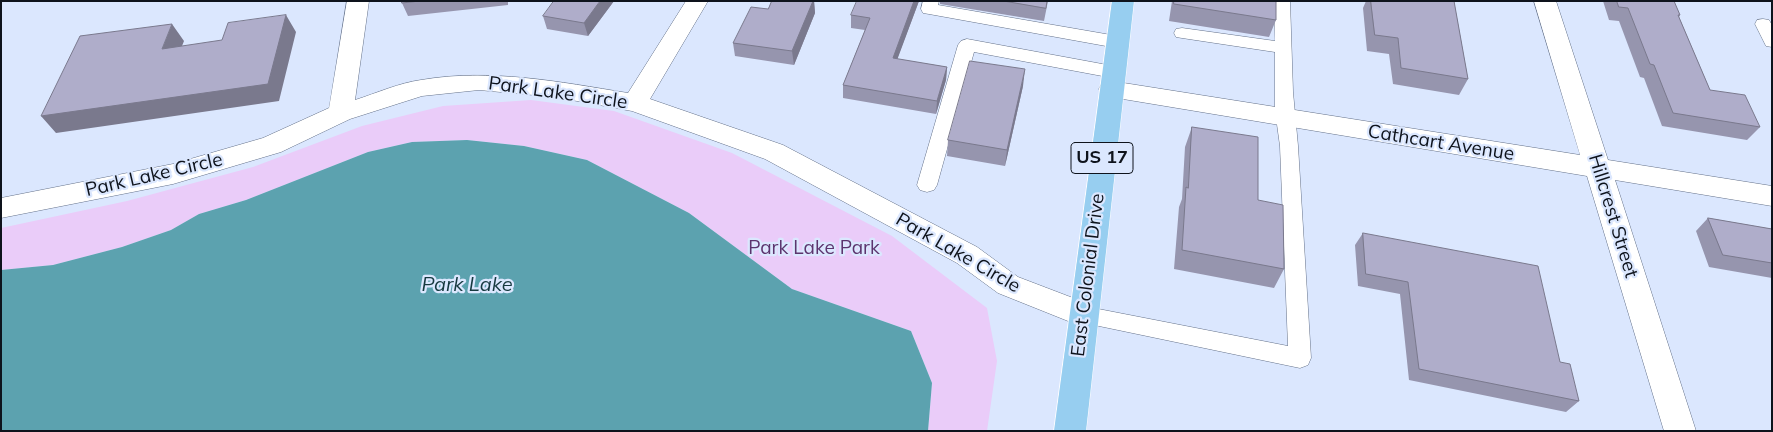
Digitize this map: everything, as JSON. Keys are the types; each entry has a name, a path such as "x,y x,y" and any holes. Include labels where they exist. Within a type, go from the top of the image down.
{"highway":[{"name":"East Colonial Drive","path":"1070,431 1122,1"}],"street":[{"path":"341,113 358,1"},
{"path":"634,103 697,1"},
{"name":"Hillcrest Street","path":"1545,1 1680,431"},
{"name":"Cathcart Avenue","path":"1112,81 1284,118 1772,196"},
{"name":"Park Lake Circle","path":"1,208 173,174 272,145 341,113 420,88 479,82 555,89 634,103 774,152 967,254 1008,285 1083,315"}],"lane":[{"path":"1083,315 1300,358 1290,146 1284,118 1282,1"},
{"path":"930,5 1117,42"},
{"path":"1763,24 1772,42"},
{"path":"1182,33 1284,48"},
{"path":"927,185 967,45 1112,81"}],"green space":[{"name":"Park Lake Park","path":"531,100 614,111 732,153 892,236 987,308 997,361 987,431 928,431 932,383 911,331 792,289 689,213 587,160 524,146 467,140 412,142 368,152 246,200 199,214 171,230 122,247 53,265 1,270 1,228 127,201 253,167 362,126 443,106"}],"water":[{"name":"Park Lake","path":"467,140 524,146 587,160 689,213 792,289 911,331 932,383 928,431 1,431 1,270 53,265 122,247 171,230 199,214 246,200 368,152 412,142"}],"building":[{"path":"402,1 420,1 402,3"},
{"path":"554,1 600,1 584,23 543,16"},
{"path":"772,1 813,1 792,51 733,43 751,7 768,9"},
{"path":"857,1 914,1 893,58 947,67 937,101 843,85 870,18 851,15"},
{"path":"1004,1 1047,1 1046,8"},
{"path":"1174,1 1276,1 1276,20 1174,4"},
{"path":"1371,1 1454,1 1468,79 1401,68 1398,38 1375,35"},
{"path":"1617,1 1674,1 1680,15 1678,15 1710,90 1745,95 1760,127 1673,113 1654,65 1650,64 1628,8 1619,7"},
{"path":"286,15 268,84 41,116 80,36 172,24 162,49 222,40 228,23"},
{"path":"970,61 1025,69 1007,150 948,140"},
{"path":"1192,127 1258,137 1258,200 1283,205 1284,269 1182,250"},
{"path":"1708,218 1772,229 1772,263 1723,255"},
{"path":"1363,233 1538,266 1560,362 1570,364 1579,401 1419,369 1408,282 1366,274"}]}
